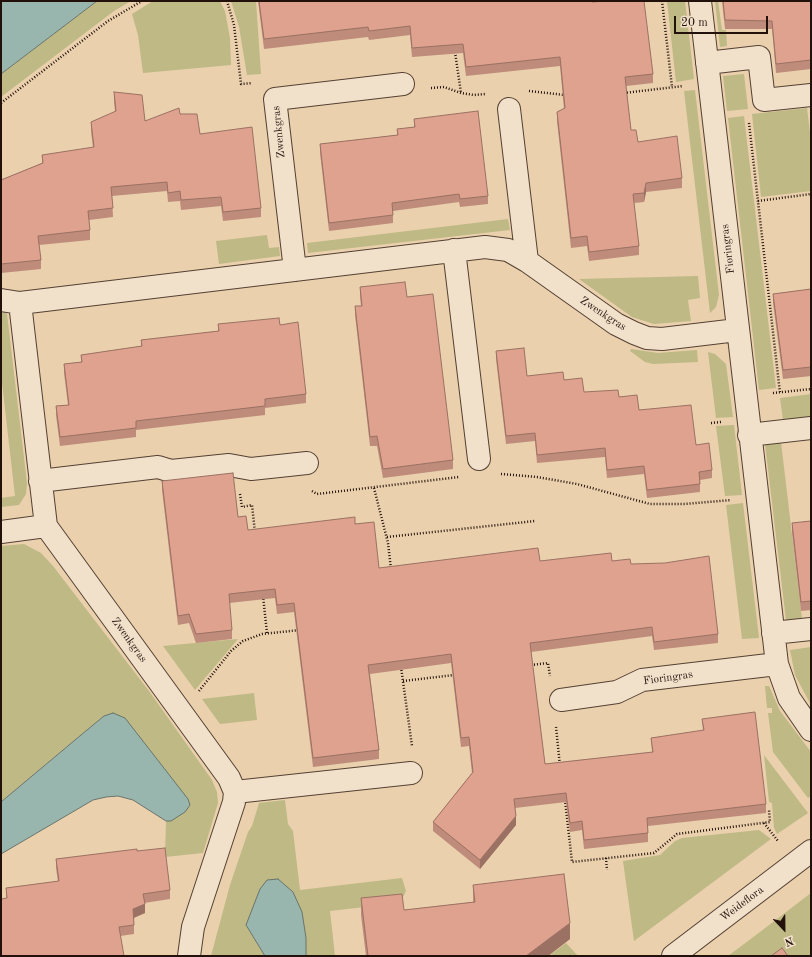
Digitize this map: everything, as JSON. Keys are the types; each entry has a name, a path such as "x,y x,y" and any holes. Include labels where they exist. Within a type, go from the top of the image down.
{"street":[{"name":"Fioringras","path":"700,1 737,330 777,664 789,698 811,730"},
{"path":"708,73 759,57 764,100 811,95"},
{"name":"Zwenkgras","path":"295,270 275,99 403,84"},
{"path":"509,109 527,261"},
{"name":"Zwenkgras","path":"235,792 226,772 46,526 11,302 485,247 508,250 527,261 616,324 647,338 662,339 737,330"},
{"path":"454,250 487,466"},
{"path":"750,435 811,428"},
{"path":"40,481 158,468 171,472 229,465 251,469 307,463"},
{"path":"1,532 46,526"},
{"path":"773,633 811,629"},
{"name":"Fioringras","path":"562,700 617,692 642,680 777,664"},
{"path":"189,956 193,927 232,807 235,792 411,773"},
{"name":"Weideflora","path":"673,956 811,851"}],"path":[{"path":"1,103 108,21 142,1"},
{"path":"227,1 234,25 241,84 264,81 265,91 275,99"},
{"path":"662,1 672,87"},
{"path":"455,47 460,93"},
{"path":"619,93 672,87 708,73"},
{"path":"403,84 417,90 444,86 460,93 474,95 494,93"},
{"path":"528,90 566,95"},
{"path":"748,120 780,393"},
{"path":"758,201 811,194"},
{"path":"769,394 811,389"},
{"path":"307,463 309,488 317,494 466,476"},
{"path":"487,466 577,484 650,504 685,504 735,500"},
{"path":"374,488 387,537 392,574"},
{"path":"252,505 255,536"},
{"path":"387,537 535,521"},
{"path":"262,588 267,633"},
{"path":"197,693 239,644 254,636 267,633 305,629"},
{"path":"526,666 548,663 550,678"},
{"path":"401,666 412,751"},
{"path":"403,681 457,674"},
{"path":"556,724 561,770"},
{"path":"564,793 572,862 654,853 677,834 770,822 769,810"},
{"path":"764,823 778,841"},
{"path":"606,858 607,870"}],"shaded area":[{"path":"97,1 131,1 114,11 1,97 1,74"},
{"path":"153,1 220,1 225,11 230,38 231,65 143,73 138,35 132,14"},
{"path":"231,1 256,1 261,74 247,75 239,27"},
{"path":"667,1 685,1 694,79 676,82"},
{"path":"715,1 718,1 722,30 726,30 727,46 720,47"},
{"path":"744,74 748,109 727,111 723,76"},
{"path":"695,90 719,295 716,307 710,313 684,91"},
{"path":"807,108 811,141 811,191 761,197 752,114"},
{"path":"744,116 776,388 759,390 728,118"},
{"path":"508,219 510,230 308,253 307,243"},
{"path":"267,235 269,248 279,247 280,256 219,264 216,241"},
{"path":"698,276 700,298 688,300 691,321 654,324 632,317 579,279"},
{"path":"1,310 7,314 27,483 26,494 19,505 1,507 1,498 15,496 1,374"},
{"path":"631,349 658,353 697,350 698,362 653,364 645,362 630,351"},
{"path":"708,352 715,354 726,364 733,417 716,418"},
{"path":"811,394 811,417 783,420 780,398"},
{"path":"734,425 742,495 725,496 716,426"},
{"path":"781,442 802,619 786,620 765,444"},
{"path":"743,503 759,638 742,639 726,505"},
{"path":"24,544 41,553 53,566 149,691 212,780 217,792 218,803 203,853 165,857 166,821 174,818 104,716 1,802 1,546"},
{"path":"238,639 195,690 163,646"},
{"path":"811,647 811,705 795,675 790,650"},
{"path":"765,686 769,686 780,711 811,752 811,796 808,798 773,752 768,713 772,713 772,708 767,708"},
{"path":"254,693 257,720 220,724 202,699"},
{"path":"764,755 808,813 777,834 774,828 772,803 769,802"},
{"path":"285,800 288,824 293,831 300,890 402,878 406,891 400,903 330,911 335,956 306,956 306,938 246,925 265,956 211,956 230,885 259,803"},
{"path":"759,830 771,839 634,941 623,861 660,855 675,841 682,838"},
{"path":"811,893 811,956 728,956 756,935"},
{"path":"566,943 578,956 549,956"}],"water":[{"path":"1,1 97,1 1,74"},
{"path":"113,713 125,718 188,799 190,805 185,812 171,821 166,821 133,800 118,796 106,797 93,800 1,854 1,802 104,716"},
{"path":"278,879 293,892 302,912 306,938 306,956 265,956 246,925 260,889 267,880"}],"building":[{"path":"259,1 644,1 653,74 625,77 631,130 636,130 638,142 677,136 682,178 646,183 644,193 633,194 639,246 589,252 587,236 571,238 557,112 565,108 560,57 466,67 463,44 412,48 410,26 369,31 368,27 264,39"},
{"path":"723,1 811,1 811,60 776,64 772,21 725,20"},
{"path":"114,92 142,95 145,121 179,108 180,114 197,114 200,134 252,127 261,208 223,212 221,197 181,200 180,191 168,193 167,182 111,187 113,208 88,211 90,230 38,236 41,260 1,264 1,180 43,163 42,155 94,147 91,122 116,111"},
{"path":"478,111 488,196 460,199 459,194 392,203 393,215 329,223 320,144 398,135 397,129 415,127 414,119"},
{"path":"405,282 407,297 433,294 453,460 383,469 377,436 370,437 355,306 362,306 360,287"},
{"path":"811,289 811,367 783,370 773,294"},
{"path":"279,318 280,325 298,322 306,394 265,399 265,406 136,421 136,428 60,437 56,406 69,405 64,364 82,362 81,355 142,346 141,340 219,331 218,324"},
{"path":"524,348 527,376 563,372 564,380 582,378 584,392 618,390 619,397 637,395 639,410 691,405 696,445 709,443 712,470 699,472 700,484 647,490 644,466 607,470 605,448 537,455 535,433 506,436 496,351"},
{"path":"233,473 238,517 246,516 248,530 355,517 355,524 374,522 379,568 538,548 540,561 611,553 612,561 630,559 631,564 665,563 709,556 718,634 654,642 652,627 530,643 545,764 653,752 651,738 704,730 702,719 755,712 766,804 647,818 648,833 584,840 582,821 570,823 566,793 514,799 516,816 480,860 433,822 473,772 469,737 461,738 451,654 368,665 379,750 313,758 294,603 277,605 275,589 229,594 232,630 196,634 189,614 178,616 162,481"},
{"path":"811,521 811,601 801,602 792,523"},
{"path":"165,848 170,890 143,894 145,904 133,909 134,925 119,927 124,956 1,956 1,899 7,898 6,888 59,881 56,859 137,849 137,851"},
{"path":"564,874 570,923 526,956 368,956 361,898 402,894 404,910 475,902 473,885"},
{"path":"782,948 788,956 771,956"}]}
